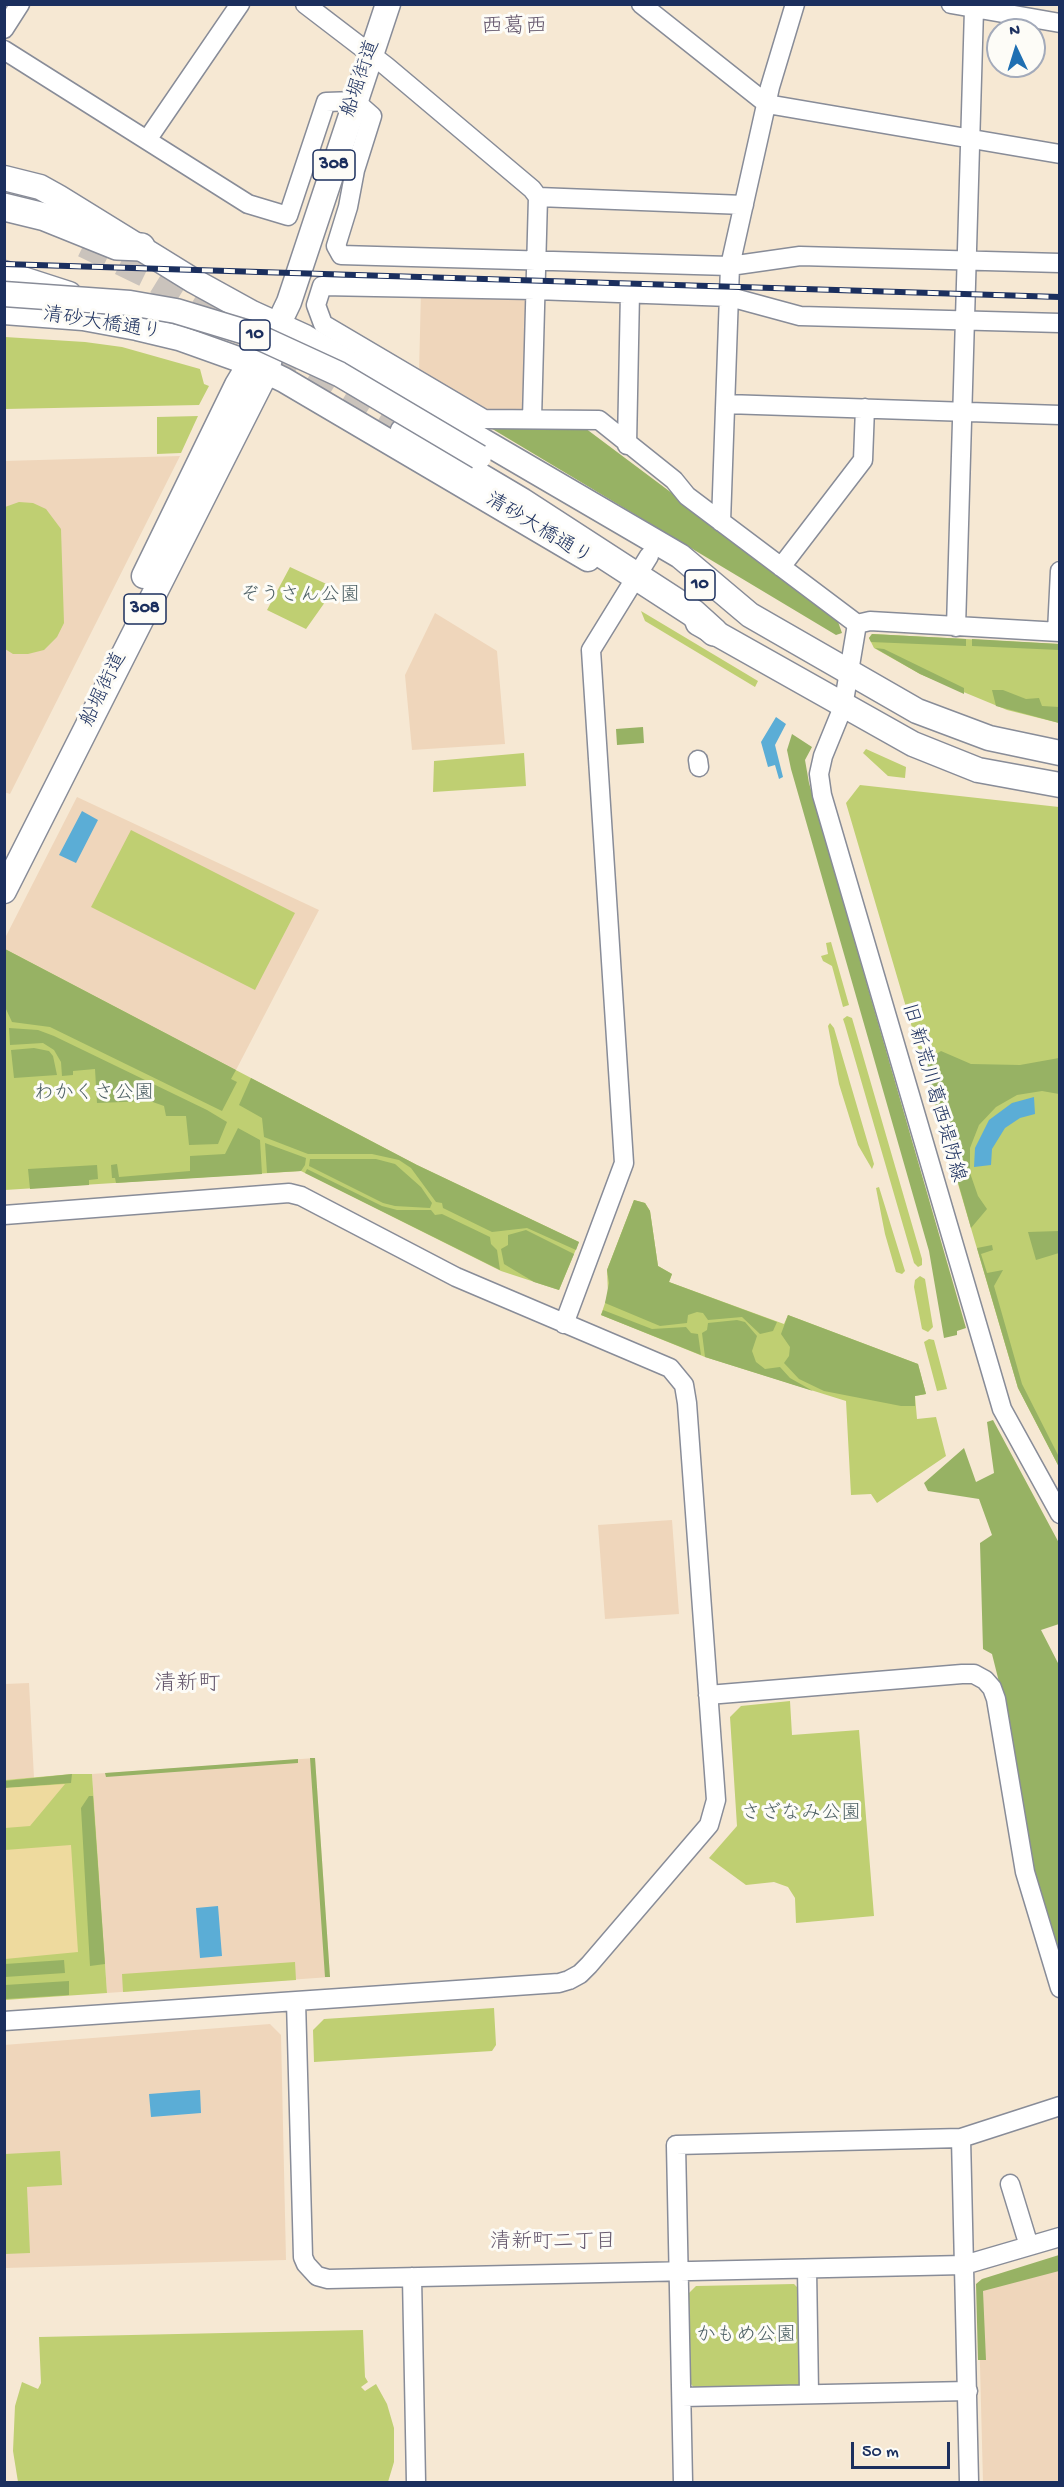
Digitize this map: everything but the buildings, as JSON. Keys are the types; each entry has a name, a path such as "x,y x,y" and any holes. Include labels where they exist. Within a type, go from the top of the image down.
{"highway":[{"path":"4,207 45,217 117,246 141,247"},
{"path":"4,222 84,244"},
{"path":"404,432 522,502 636,565 714,632"}],"main road":[{"name":"船堀街道","path":"4,891 289,302 388,4"},
{"path":"4,178 40,187 194,281 315,343 680,556 750,615 917,711 966,731 1017,745 1059,753"},
{"path":"4,273 156,322 178,338"},
{"name":"清砂大橋通り","path":"4,294 130,303 176,311 252,334 339,374 479,457 636,565"},
{"name":"清砂大橋通り","path":"4,312 101,321 178,338 258,367 636,565"},
{"name":"船堀街道","path":"4,855 258,367"},
{"name":"10","path":"636,565 750,615"},
{"path":"714,632 843,707 914,744 978,770 1059,785"}],"street":[{"path":"4,29 20,4"},
{"path":"147,140 240,4"},
{"path":"305,4 370,54 532,189 538,197 532,419"},
{"path":"641,4 767,104 1059,154"},
{"path":"721,522 730,266 767,104 795,4"},
{"path":"951,4 1059,23"},
{"path":"956,627 974,9"},
{"path":"4,50 248,204 288,216 326,102 355,101 372,116 355,170 348,207 336,246 341,255 730,266 800,256 1059,263"},
{"path":"538,197 744,204"},
{"path":"1059,323 800,316 730,297 630,292 322,286 316,305 323,324 484,419 599,420 627,445 674,480 687,496 857,624 870,621 1058,632 1059,571"},
{"path":"627,445 630,292"},
{"path":"726,404 1059,415"},
{"path":"781,567 863,460 865,408"},
{"path":"564,1324 624,1163 591,656 594,643 636,565"},
{"name":"旧 新荒川葛西堤防線","path":"857,624 843,707 823,756 819,774 822,795 1002,1409 1059,1514"},
{"path":"4,1215 288,1193 317,1203 456,1277 659,1362 679,1376 684,1385 716,1800 709,1825 580,1974 560,1983 4,2021"},
{"path":"708,1695 962,1674 974,1674 985,1680 992,1688 996,1699 1025,1872 1059,1988"},
{"path":"297,2001 306,2264 317,2276 328,2279 964,2265 1059,2237"},
{"path":"683,2482 676,2145 960,2138 1059,2106"},
{"path":"960,2138 969,2482"},
{"path":"1010,2184 1029,2246"},
{"path":"807,2269 809,2393"},
{"path":"412,2277 416,2482"},
{"path":"682,2397 968,2391"}],"shaded area":[{"path":"421,291 530,293 527,413 484,414 419,373"},
{"path":"180,456 10,794 4,792 4,461"},
{"path":"435,613 497,651 505,744 412,750 405,675"},
{"path":"77,797 319,910 236,1070 5,949 4,940"},
{"path":"672,1520 679,1614 605,1619 598,1525"},
{"path":"29,1683 34,1778 5,1780 5,1684"},
{"path":"315,1758 330,1977 107,1993 92,1774"},
{"path":"270,2024 281,2035 286,2260 5,2268 4,2045"},
{"path":"1059,2267 1059,2482 983,2482 978,2288"}],"green space":[{"path":"5,337 85,342 122,347 200,369 204,384 209,386 199,405 5,409"},
{"path":"198,416 181,453 157,454 157,417"},
{"path":"484,424 581,425 836,616 842,633 836,635"},
{"path":"19,502 33,503 46,509 61,529 64,623 57,637 44,650 28,654 13,654 5,649 5,507"},
{"name":"ぞうさん公園","path":"290,567 335,588 306,629 267,610"},
{"path":"641,611 758,681 755,687 645,621"},
{"path":"872,634 1059,644 1059,723 1007,710 920,674 874,648 869,638"},
{"path":"872,634 966,639 966,646 871,642 869,638"},
{"path":"972,639 1059,644 1059,650 972,646"},
{"path":"875,648 884,649 964,688 964,694 920,674"},
{"path":"992,690 1003,690 1026,699 1039,698 1042,706 1059,707 1059,723 996,706"},
{"path":"643,727 644,743 617,745 616,729"},
{"path":"792,734 812,747 805,760 809,783 966,1328 957,1331 957,1335 944,1338 929,1251 791,769 787,750"},
{"path":"866,749 906,767 905,778 888,776 863,753"},
{"path":"524,753 526,786 433,792 434,761"},
{"path":"860,785 1059,807 1059,1467 1018,1388 846,803"},
{"path":"131,830 295,913 255,990 91,907"},
{"path":"831,942 849,1005 843,1007 832,966 823,961 821,956 828,954 826,943"},
{"name":"わかくさ公園","path":"5,949 417,1165 579,1242 559,1290 501,1271 301,1171 5,1190"},
{"path":"5,949 236,1070 231,1079 237,1082 222,1111 50,1027 12,1022 5,1007"},
{"path":"847,1016 852,1018 922,1259 922,1265 918,1267 914,1263 843,1019"},
{"path":"830,1023 834,1028 874,1164 872,1169 858,1145 839,1084 828,1026"},
{"path":"9,1028 38,1030 54,1036 207,1110 227,1122 218,1144 189,1145 186,1116 166,1116 164,1106 150,1101 97,1103 95,1069 73,1071 73,1075 62,1076 61,1062 54,1050 43,1043 10,1045"},
{"path":"34,1048 49,1051 53,1056 57,1075 14,1078 11,1050"},
{"path":"941,1051 971,1064 1020,1065 1059,1058 1059,1094 1042,1091 1017,1095 996,1107 979,1125 970,1148 970,1173 978,1196 987,1209 971,1228 924,1062"},
{"path":"251,1078 417,1165 579,1242 576,1250 527,1228 492,1232 443,1208 442,1203 436,1202 411,1168 399,1160 372,1154 308,1154 264,1137 262,1118 239,1105"},
{"path":"238,1128 260,1140 262,1174 116,1183 115,1178 112,1178 111,1165 117,1164 119,1177 190,1171 190,1156 225,1154"},
{"path":"265,1143 306,1158 305,1165 301,1171 267,1173"},
{"path":"310,1159 376,1159 395,1164 421,1187 432,1203 430,1208 383,1203 309,1166"},
{"path":"97,1165 98,1179 89,1180 89,1185 30,1189 28,1169"},
{"path":"307,1169 382,1206 397,1210 431,1210 435,1215 442,1214 490,1237 491,1244 497,1250 500,1270 305,1173"},
{"path":"879,1187 905,1271 902,1274 896,1272 885,1234 876,1188"},
{"path":"634,1200 645,1203 650,1211 658,1266 672,1274 669,1282 784,1324 788,1315 918,1364 926,1394 915,1396 917,1419 936,1417 946,1456 877,1503 871,1494 851,1495 846,1401 705,1357 601,1315 608,1294 607,1270"},
{"path":"634,1200 645,1203 650,1211 658,1266 672,1274 669,1282 777,1322 773,1331 760,1334 742,1317 708,1320 703,1313 697,1312 688,1315 687,1323 660,1326 605,1303 609,1283 607,1270"},
{"path":"526,1230 574,1254 559,1290 534,1282 504,1264 501,1249 508,1245 508,1235"},
{"path":"1059,1231 1059,1253 1036,1260 1028,1232"},
{"path":"992,1245 993,1250 981,1254 987,1273 1003,1270 994,1286 1022,1384 1059,1457 1059,1467 1018,1388 977,1248"},
{"path":"920,1276 925,1279 933,1327 928,1332 922,1329 914,1287 915,1280"},
{"path":"603,1310 652,1329 686,1327 691,1333 698,1334 701,1355 601,1315"},
{"path":"788,1315 918,1364 926,1394 915,1396 915,1406 901,1406 824,1391 799,1379 784,1363 789,1356 790,1347 781,1334"},
{"path":"737,1320 745,1322 757,1336 752,1351 756,1362 765,1369 780,1367 790,1378 813,1391 705,1357 702,1333 707,1330 708,1323"},
{"path":"929,1339 934,1340 947,1389 937,1391 924,1342"},
{"path":"993,1420 1059,1543 1059,1624 1041,1630 1059,1665 1059,1960 1036,1884 1000,1686 992,1654 983,1649 980,1543 992,1535 979,1499 928,1491 924,1483 964,1448 976,1482 994,1473 987,1422"},
{"name":"さざなみ公園","path":"790,1701 792,1735 859,1730 874,1916 796,1923 795,1898 788,1887 774,1882 746,1885 709,1858 737,1826 730,1717 741,1706"},
{"path":"310,1758 315,1758 330,1977 325,1977"},
{"path":"298,1759 298,1763 106,1777 105,1773"},
{"path":"72,1774 71,1783 5,1788 5,1781"},
{"path":"92,1774 107,1993 5,2000 5,1780"},
{"path":"89,1796 93,1796 105,1964 90,1966 81,1808"},
{"path":"64,1960 65,1973 5,1977 5,1964"},
{"path":"295,1962 296,1980 123,1992 122,1974"},
{"path":"69,1981 69,1995 5,1999 5,1985"},
{"path":"494,2008 496,2045 492,2051 314,2062 313,2030 324,2019"},
{"path":"60,2151 62,2185 27,2187 30,2253 5,2254 5,2154"},
{"path":"1059,2255 1059,2271 983,2291 986,2360 978,2360 976,2284 982,2279"},
{"name":"かもめ公園","path":"794,2284 801,2291 803,2380 797,2388 696,2390 690,2383 688,2294 696,2286"},
{"path":"363,2330 365,2377 368,2382 361,2387 365,2391 376,2384 387,2404 394,2428 394,2462 388,2482 18,2482 13,2451 15,2406 22,2382 38,2389 41,2383 39,2337"}],"sand":[{"path":"65,1784 30,1826 5,1828 5,1788"},
{"path":"71,1845 78,1952 5,1959 5,1850"}],"water":[{"path":"776,717 786,724 775,745 783,777 779,779 775,765 768,767 761,742"},
{"path":"82,811 98,820 76,863 59,855"},
{"path":"1034,1097 1035,1114 1020,1118 1005,1128 992,1149 991,1165 974,1167 975,1148 989,1120 1012,1103"},
{"path":"218,1906 222,1956 200,1958 196,1908"},
{"path":"200,2090 201,2113 151,2117 149,2094"}],"tunnel":[{"path":"84,244 148,275 229,325"},
{"path":"275,353 404,432"}],"railway":[{"path":"4,264 1060,297"}],"district":[{"name":"西葛西","path":"514,29"},
{"name":"清新町","path":"187,1686"},
{"name":"清新町二丁目","path":"553,2244"}]}
